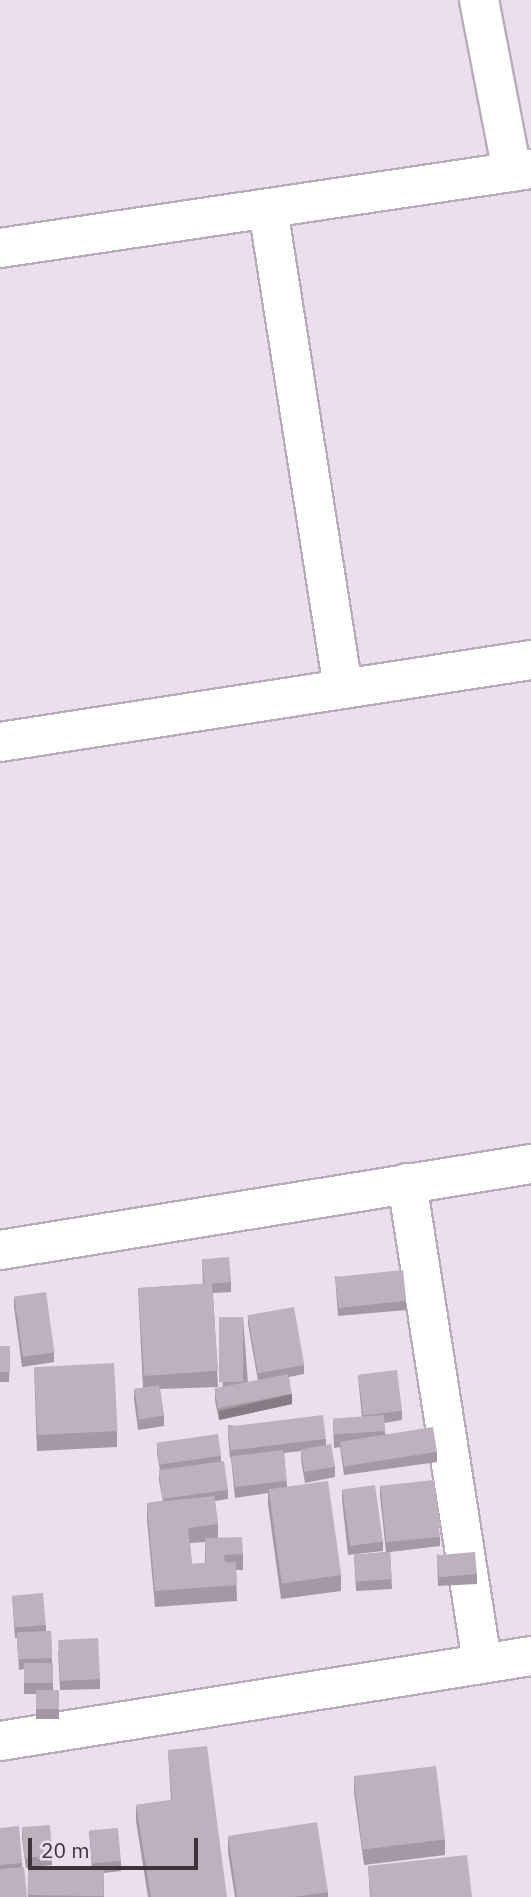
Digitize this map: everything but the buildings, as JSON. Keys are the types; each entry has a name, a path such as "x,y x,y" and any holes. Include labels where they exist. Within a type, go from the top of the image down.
{"street":[{"path":"0,248 522,171 479,0"},
{"path":"268,209 344,689"},
{"path":"0,742 531,660"},
{"path":"0,1250 531,1164"},
{"path":"407,1183 482,1662"},
{"path":"0,1741 531,1656"}]}
